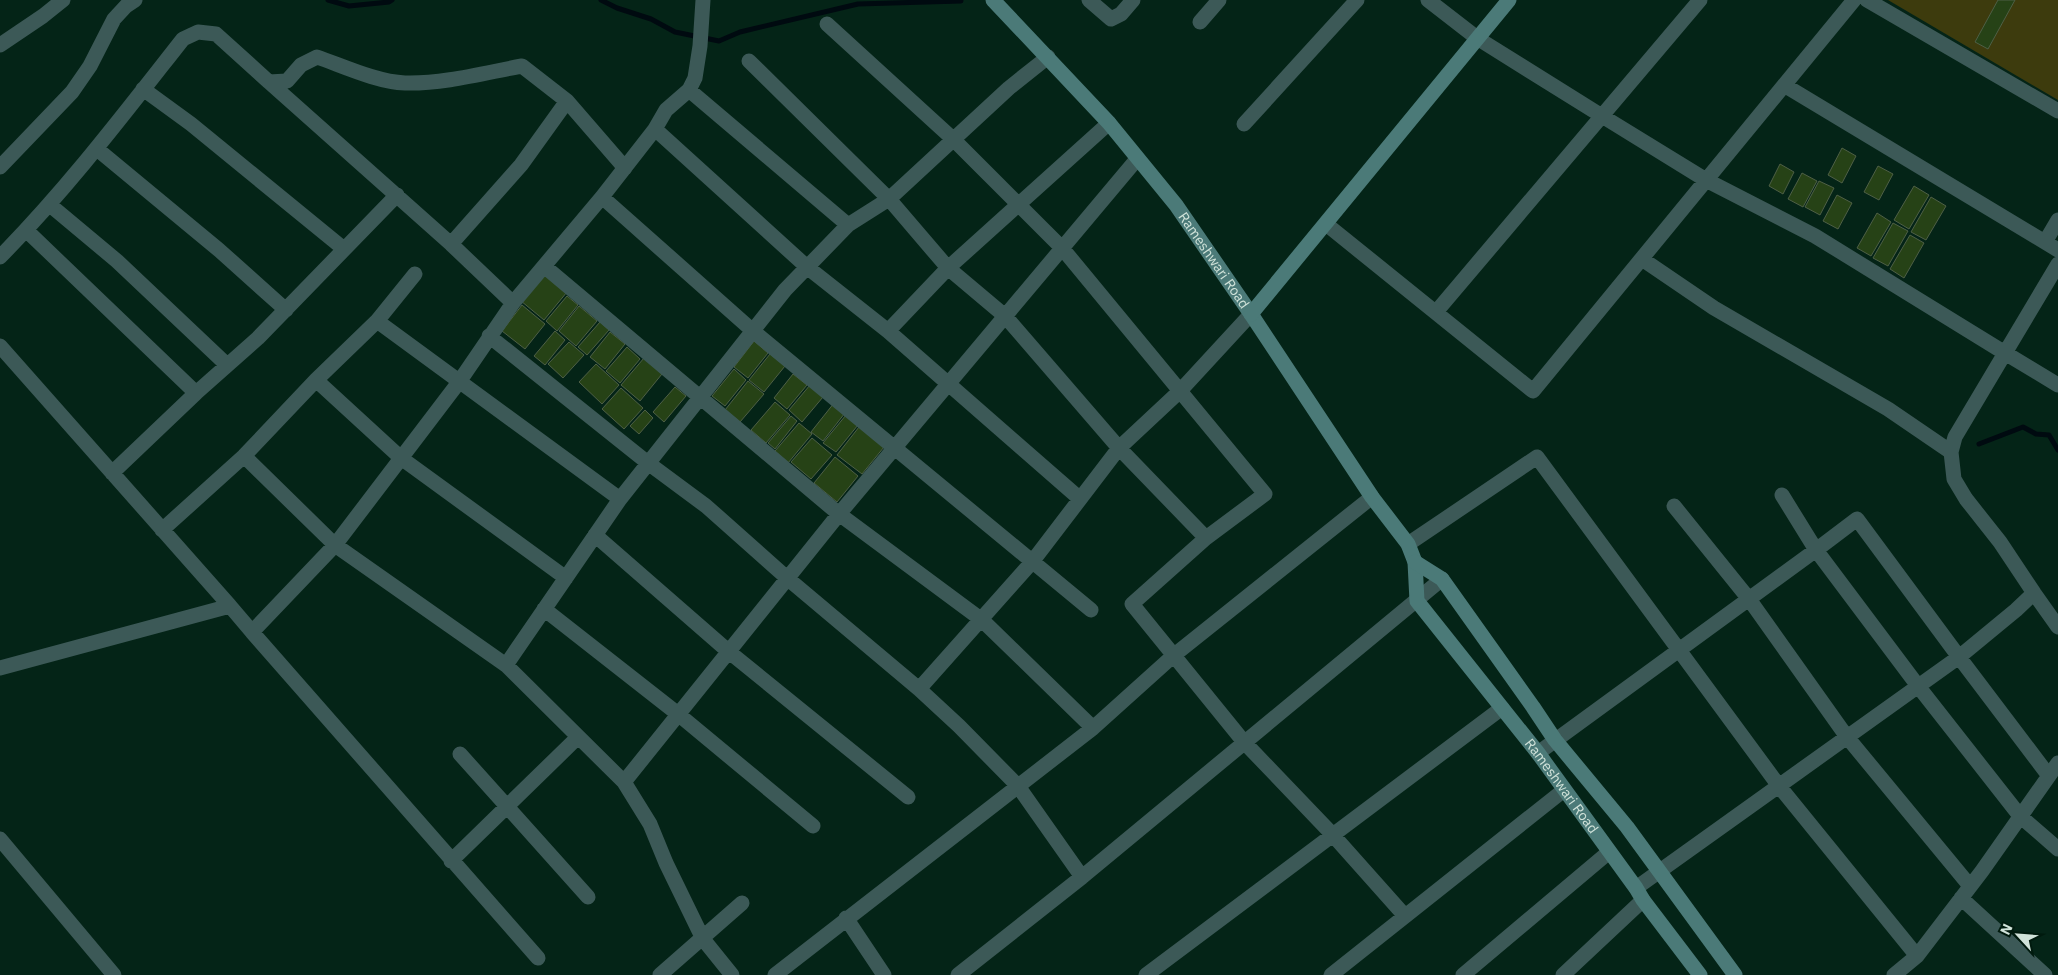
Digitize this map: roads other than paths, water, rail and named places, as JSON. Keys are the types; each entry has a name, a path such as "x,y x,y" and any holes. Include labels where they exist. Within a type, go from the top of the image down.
{"main road":[{"name":"Rameshwari Road","path":"993,0 1048,56 1109,123 1176,205 1251,314 1372,497 1408,544 1415,562 1417,602 1538,753 1700,975"},
{"path":"1251,314 1509,0"},
{"path":"1415,562 1442,579 1533,706 1555,740 1627,827 1735,975"}],"street":[{"path":"0,45 63,0"},
{"path":"0,167 72,92 90,66 114,19 126,6 135,0"},
{"path":"252,632 335,545 459,382 513,303 625,168 655,129 666,110 689,90 695,78 700,46 703,0"},
{"path":"1089,0 1111,19 1121,14 1133,0"},
{"path":"1200,22 1220,0"},
{"path":"1244,124 1357,0"},
{"path":"1428,0 1477,38 1706,180 1815,236 2058,385"},
{"path":"1436,312 1700,0"},
{"path":"1326,224 1533,391 1854,0"},
{"path":"1867,0 2058,111"},
{"path":"827,24 953,139 1062,248 1265,494 1206,538 1132,604 1244,742 1332,834 1405,916"},
{"path":"0,257 50,205 97,149 183,39 198,32 216,34 397,195 513,303"},
{"path":"506,665 620,499 785,290 848,225 889,199 1009,88 1048,56"},
{"path":"270,82 287,81 301,65 317,57 362,74 404,83 442,80 522,66 567,101 625,168"},
{"path":"750,61 889,199 948,268 1005,316 1118,448 1206,538"},
{"path":"1784,85 2052,246 2058,220"},
{"path":"143,90 191,124 344,250"},
{"path":"689,90 848,225"},
{"path":"451,244 521,165 567,101"},
{"path":"888,331 948,268 1109,123"},
{"path":"655,129 807,267 888,331 1079,498"},
{"path":"97,149 219,250 286,310"},
{"path":"624,782 894,447 1137,159"},
{"path":"112,473 196,393 258,338 397,195"},
{"path":"602,197 753,331 1091,610"},
{"path":"50,205 117,261 227,365"},
{"path":"26,230 196,393"},
{"path":"1642,258 1714,308 1888,409 1951,452"},
{"path":"2058,264 1955,438 1951,452 1954,479 1966,499 2000,542 2058,627"},
{"path":"544,266 840,514 982,620 1093,728"},
{"path":"162,530 244,456 316,380 377,321 415,274"},
{"path":"919,689 1032,562 1118,448 1180,391 1251,314"},
{"path":"377,321 620,499"},
{"path":"489,336 648,463 706,506 787,578 919,689 1018,786 1082,877"},
{"path":"0,346 538,958"},
{"path":"316,380 401,458 566,578"},
{"path":"244,456 335,545 506,665 624,782 650,824 666,863 703,939 732,975"},
{"path":"1408,544 1537,458 1779,786 1917,956"},
{"path":"1782,495 1816,550 1918,686 2020,816 2058,849"},
{"path":"775,975 1093,728 1173,656 1372,497"},
{"path":"1674,506 1749,599 1847,737 1965,892 2046,975"},
{"path":"1538,753 1856,519 2049,776"},
{"path":"595,535 728,651 908,797"},
{"path":"958,975 1082,877 1244,742 1417,602 1442,579"},
{"path":"1563,975 1659,872 1959,657 2034,593"},
{"path":"0,668 230,606"},
{"path":"544,609 678,714 813,826"},
{"path":"1146,975 1502,708"},
{"path":"451,860 578,737"},
{"path":"460,754 588,897"},
{"path":"1894,975 1917,956 2058,763"},
{"path":"1331,975 1564,790"},
{"path":"0,839 114,975"},
{"path":"1463,975 1609,852"},
{"path":"660,975 742,903"},
{"path":"846,918 884,975"}],"waterway":[{"path":"328,0 349,6 389,2 392,0"},
{"path":"601,0 617,8 651,19 675,32 719,41 740,32 858,4 961,1"},
{"path":"1979,444 2023,427 2036,434 2049,435 2058,450"}]}
